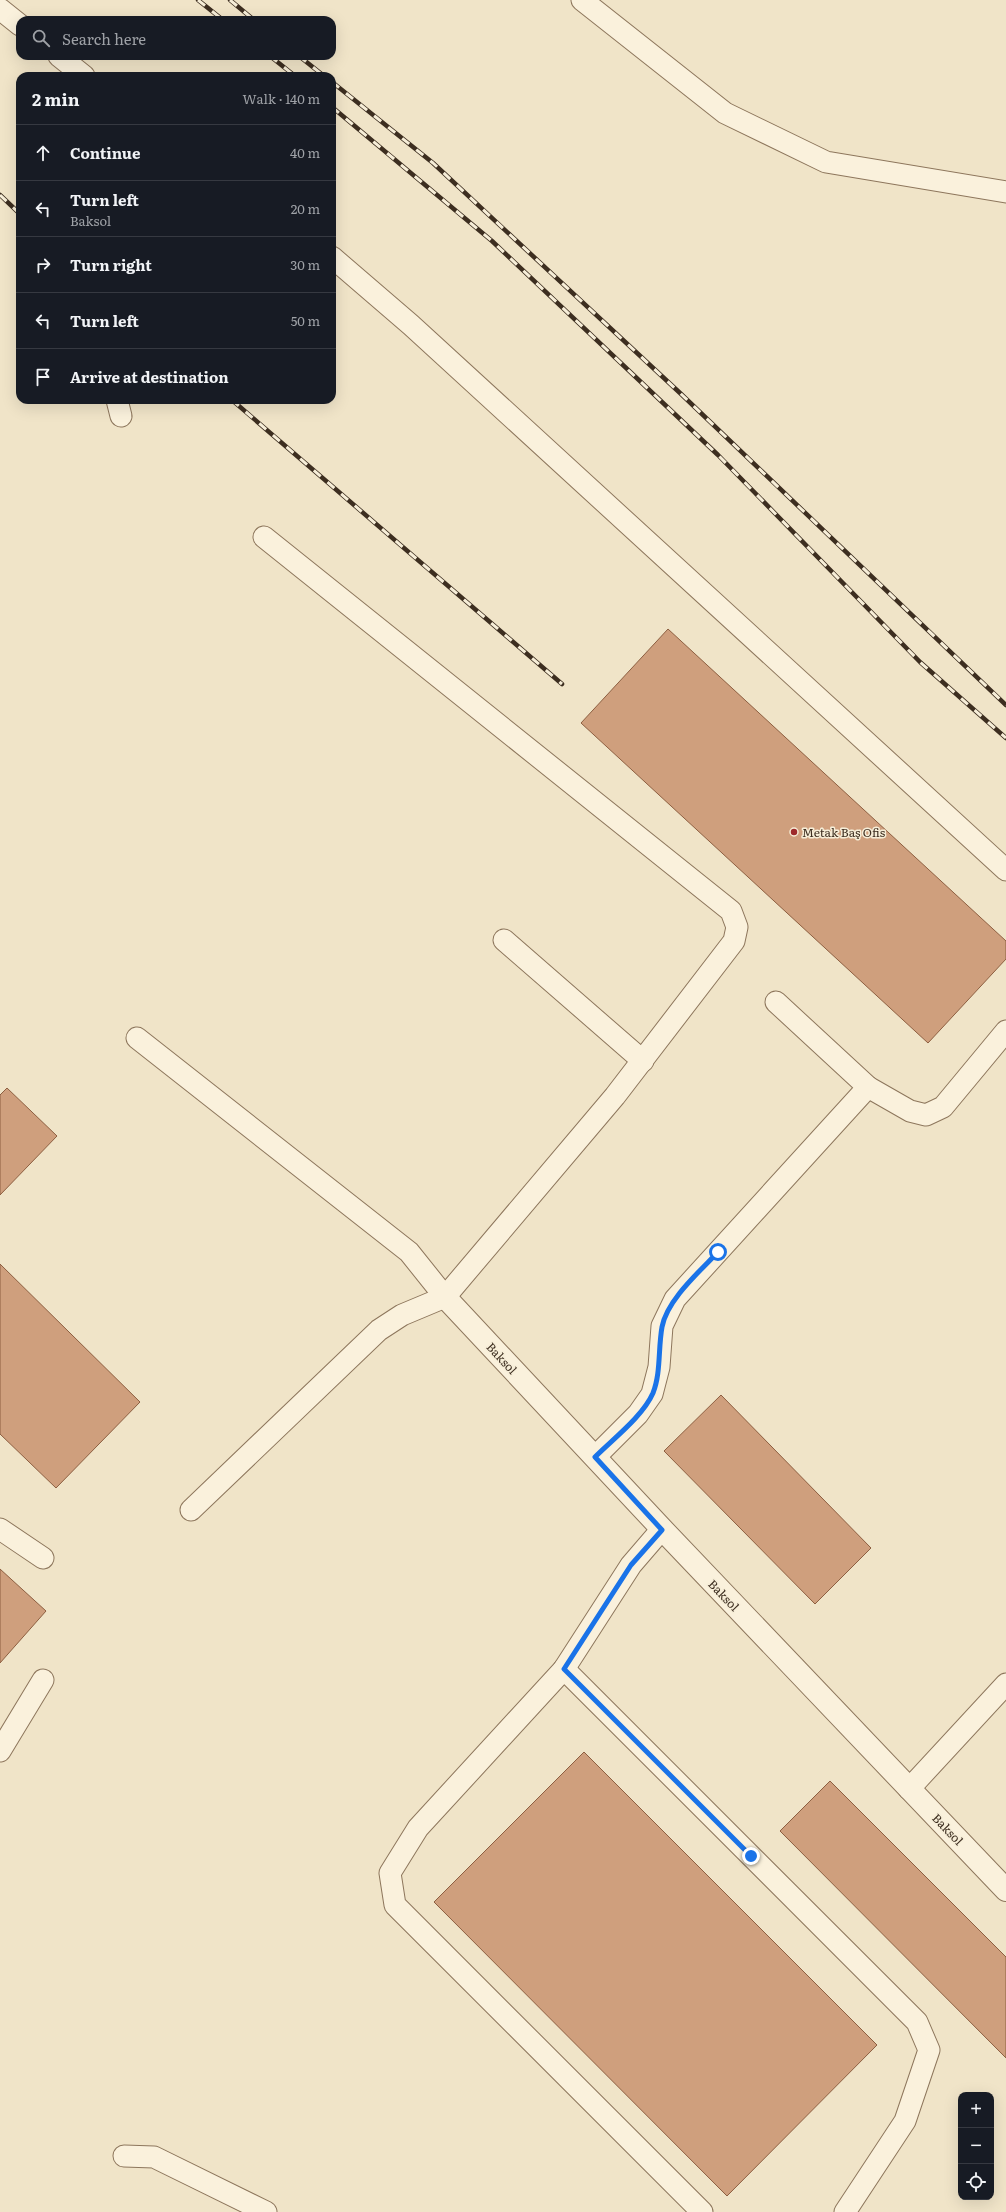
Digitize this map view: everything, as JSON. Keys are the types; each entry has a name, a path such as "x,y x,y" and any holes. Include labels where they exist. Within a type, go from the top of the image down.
{"street":[{"name":"Baksol","path":"445,1297 662,1530 1006,1890"}],"lane":[{"path":"582,0 725,113 826,162 1006,192"},
{"path":"0,9 16,22"},
{"path":"64,60 79,72"},
{"path":"336,260 411,325 1006,870"},
{"path":"191,1510 379,1330 402,1315 445,1297 643,1061 734,941 737,927 731,912 264,537"},
{"path":"504,940 643,1061"},
{"path":"776,1002 868,1087 910,1111 926,1114 942,1107 1006,1031"},
{"path":"137,1038 408,1252 445,1297"},
{"path":"595,1457 638,1414 652,1394 659,1367 662,1326 675,1299 868,1087"},
{"path":"0,1529 43,1558"},
{"path":"662,1530 631,1565 564,1669 418,1828 390,1872 395,1905 702,2212"},
{"path":"564,1669 917,2022 929,2050 905,2121 845,2212"},
{"path":"0,1751 43,1680"},
{"path":"909,1789 1006,1684"},
{"path":"124,2156 154,2157 266,2212"}],"building":[{"name":"Metak Baş Ofis","path":"668,629 1006,941 1006,959 928,1043 581,723"},
{"path":"7,1088 57,1136 0,1195 0,1095"},
{"path":"0,1264 140,1402 56,1488 0,1434"},
{"path":"721,1395 871,1548 815,1604 664,1451"},
{"path":"0,1569 46,1611 0,1663"},
{"path":"584,1752 877,2045 727,2196 434,1902"},
{"path":"830,1781 1006,1957 1006,2058 780,1831"}],"railway":[{"path":"198,0 218,16"},
{"path":"230,0 249,16"},
{"path":"275,60 290,72"},
{"path":"304,60 319,72"},
{"path":"336,85 433,163 680,393 1006,705"},
{"path":"336,110 492,241 718,455 920,662 1006,738"},
{"path":"0,195 16,210"},
{"path":"237,404 562,684"}],"place":[{"name":"Metak Baş Ofis","path":"794,832"}],"route":[{"path":"718,1252 675,1299 662,1326 659,1367 652,1394 638,1414 595,1457 662,1530 631,1565 564,1669 751,1856"}]}
